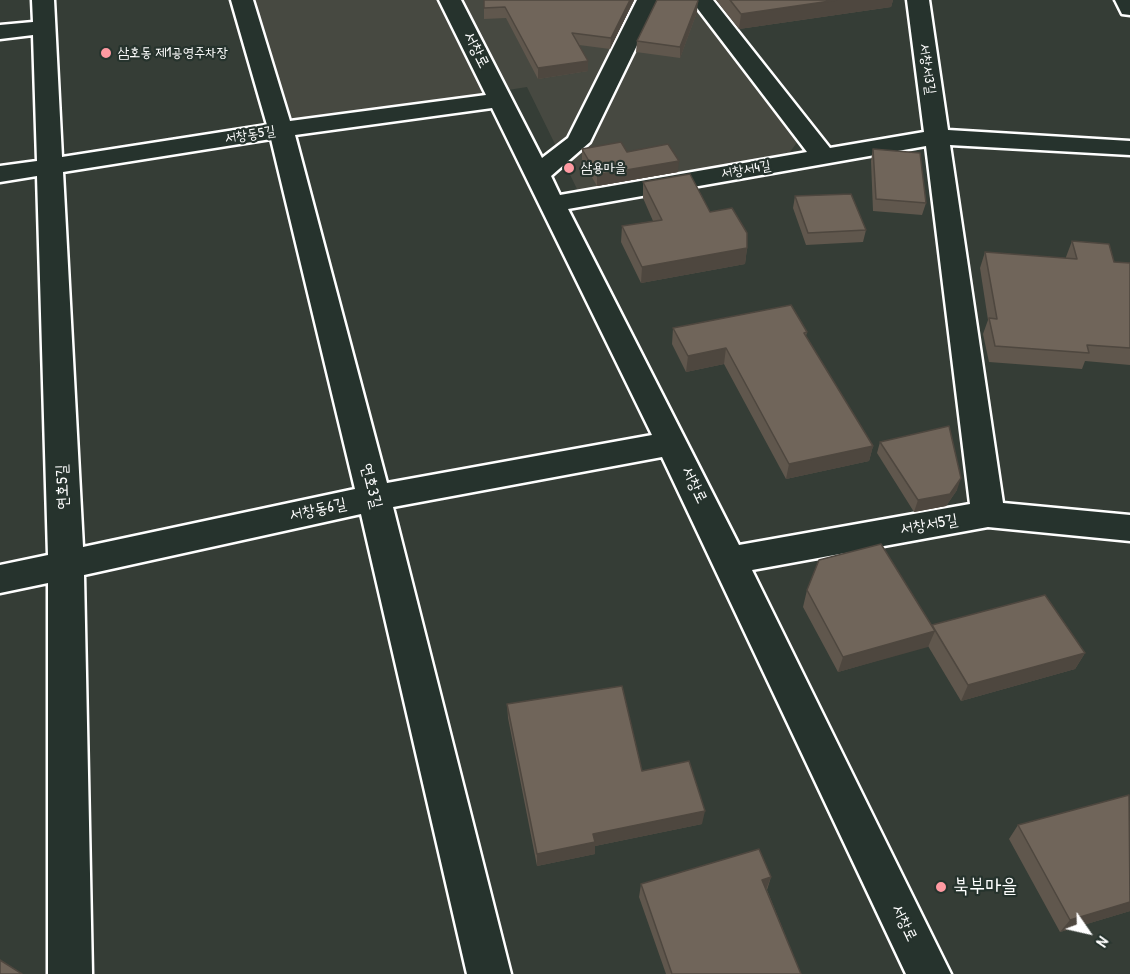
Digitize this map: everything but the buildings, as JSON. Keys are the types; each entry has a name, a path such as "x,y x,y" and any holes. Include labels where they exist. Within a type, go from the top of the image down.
{"street":[{"name":"연호3길","path":"242,0 281,130 374,498 489,974"},
{"name":"서창로","path":"450,0 673,443 929,974"},
{"path":"539,173 579,142 648,0"},
{"path":"702,0 824,157"},
{"name":"서창서3길","path":"918,0 937,137"},
{"path":"1126,0 1130,9"},
{"path":"0,32 43,13"},
{"name":"연호5길","path":"43,13 66,565 70,974"},
{"name":"서창동5길","path":"0,174 281,130 502,100"},
{"path":"937,137 988,514"},
{"name":"서창서4길","path":"554,204 937,137 1130,148"},
{"name":"서창동6길","path":"0,579 374,498 673,443"},
{"name":"서창서5길","path":"730,560 988,514 1130,528"}],"shaded area":[{"path":"250,0 688,0 801,137 787,156 591,194 577,189 527,87 305,122 283,115"}],"place":[{"name":"삼호동 제1공영주차장","path":"106,53"},
{"name":"삼용마을","path":"569,168"},
{"name":"북부마을","path":"941,887"}]}
